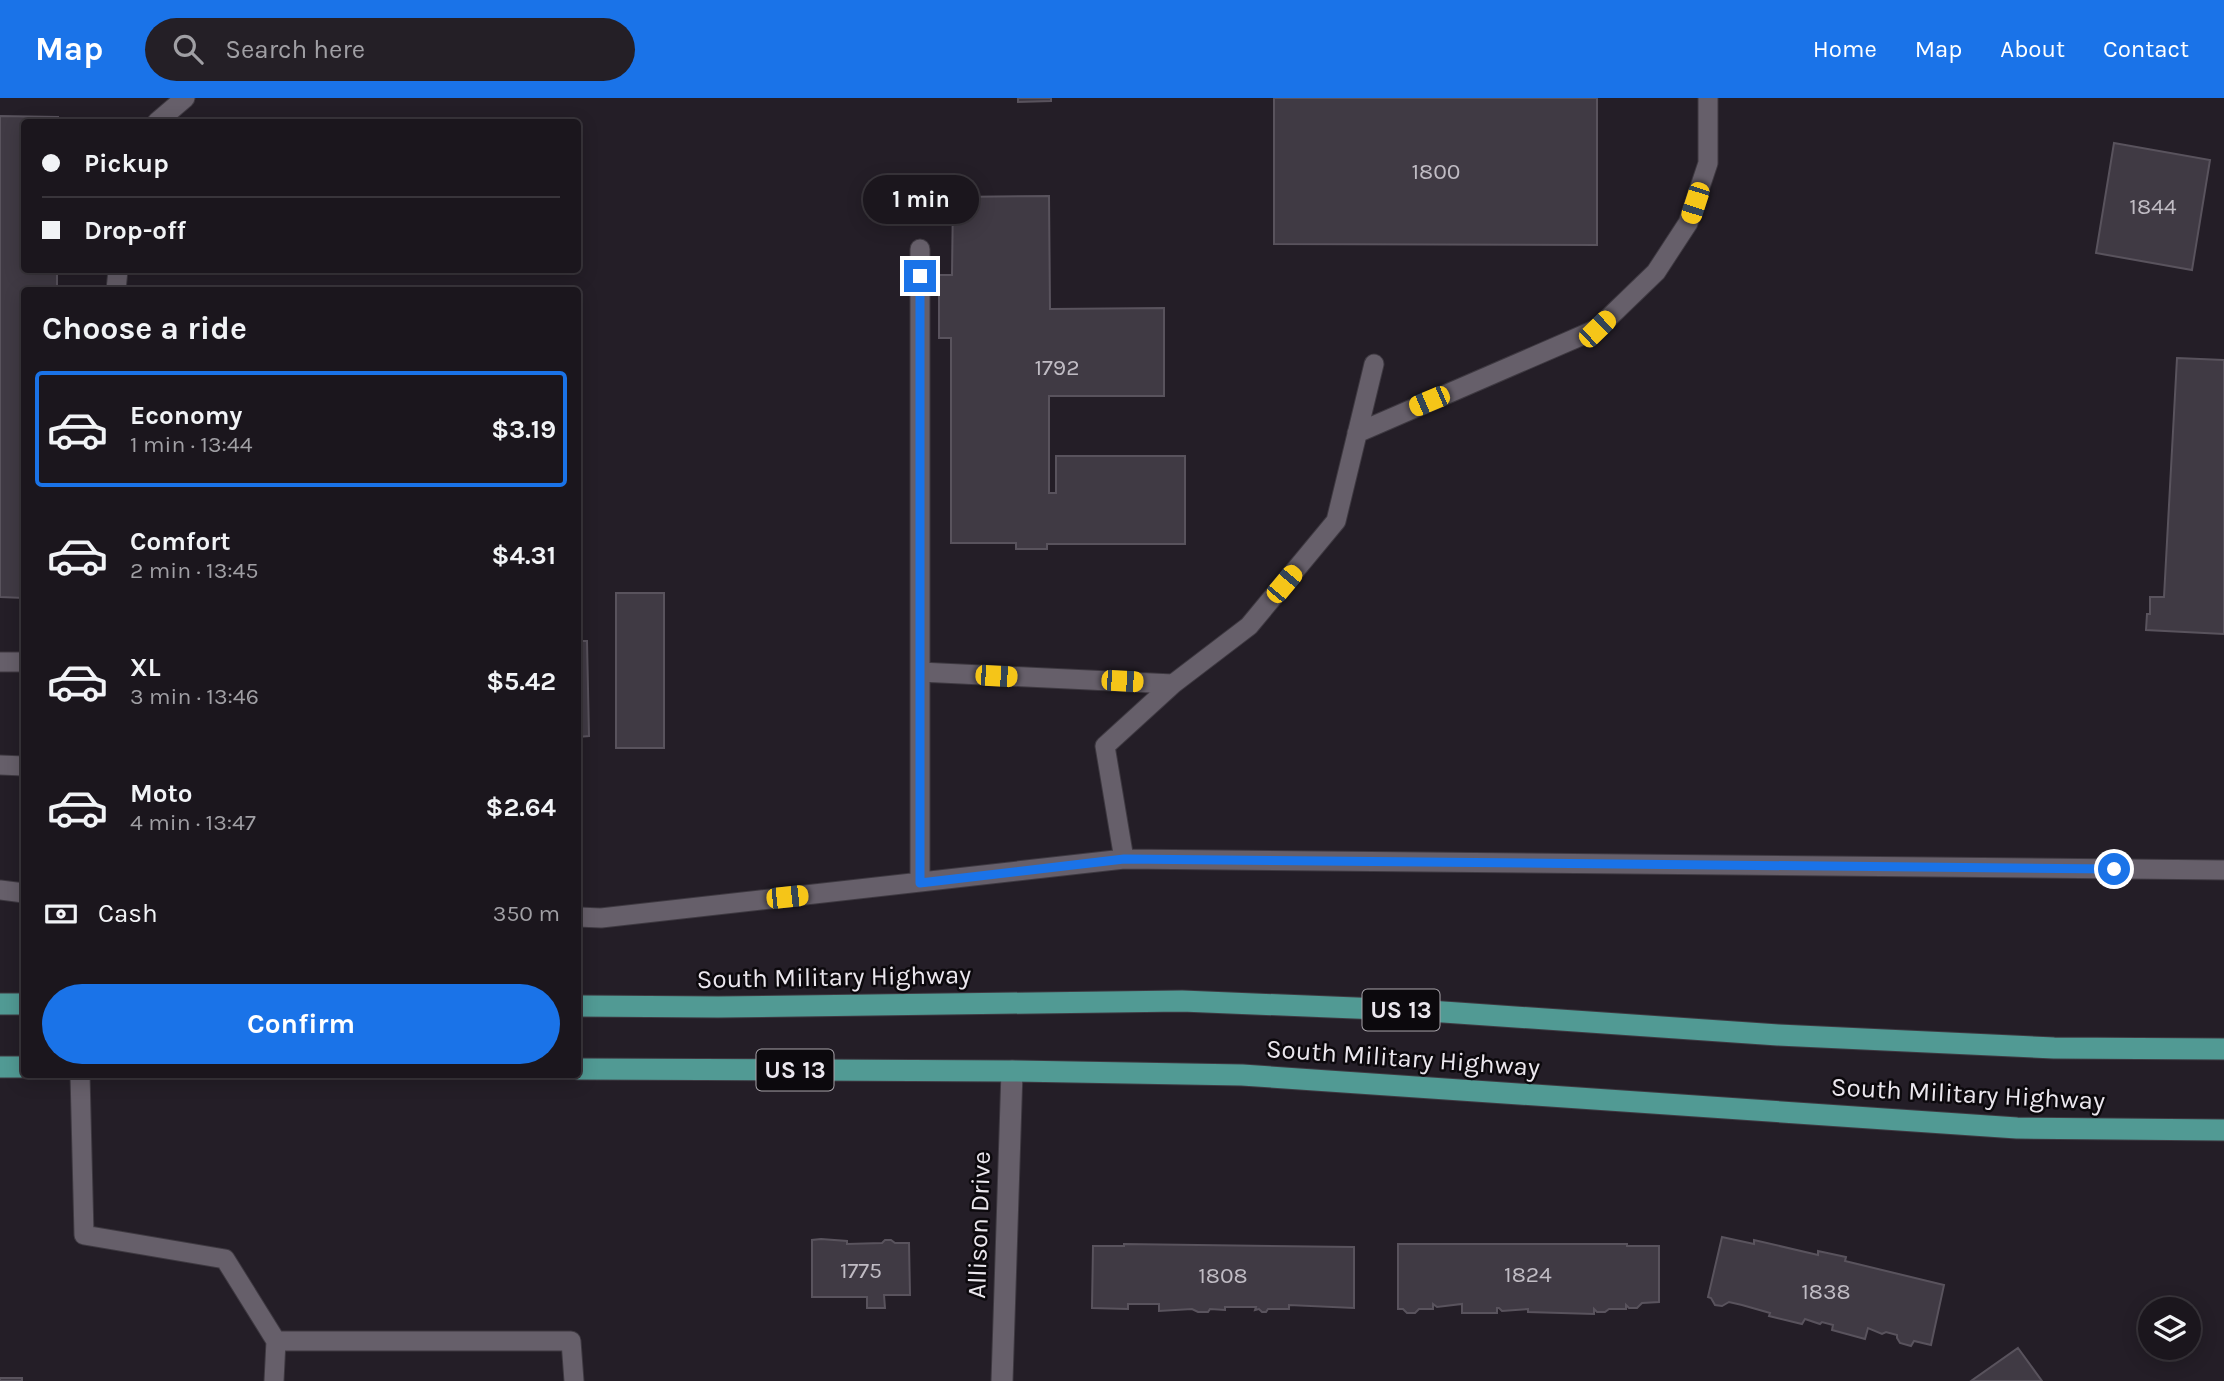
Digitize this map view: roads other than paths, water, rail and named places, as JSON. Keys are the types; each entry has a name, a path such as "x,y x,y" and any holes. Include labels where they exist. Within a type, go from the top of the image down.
{"main road":[{"name":"South Military Highway","path":"581,1006 718,1007 1182,1001 1429,1011 1778,1034 2054,1048 2224,1049"},
{"path":"0,1003 21,1004"},
{"path":"0,1067 21,1067"},
{"name":"South Military Highway","path":"581,1069 1242,1075 2017,1128 2224,1130"}],"street":[{"name":"Allison Drive","path":"1002,1381 1012,1071"}],"lane":[{"path":"160,119 185,98"},
{"path":"1357,433 1597,329 1656,272 1688,223 1708,163 1708,98"},
{"path":"920,249 920,883"},
{"path":"1124,859 1105,746 1173,684 1249,626 1336,521 1374,364"},
{"path":"0,662 21,662"},
{"path":"920,672 1173,684"},
{"path":"0,765 21,766"},
{"path":"581,917 601,918 1124,859 2224,870"},
{"path":"0,890 21,893"},
{"path":"80,1078 84,1235 225,1259 276,1340 274,1381"},
{"path":"276,1340 571,1341 574,1381"}]}
